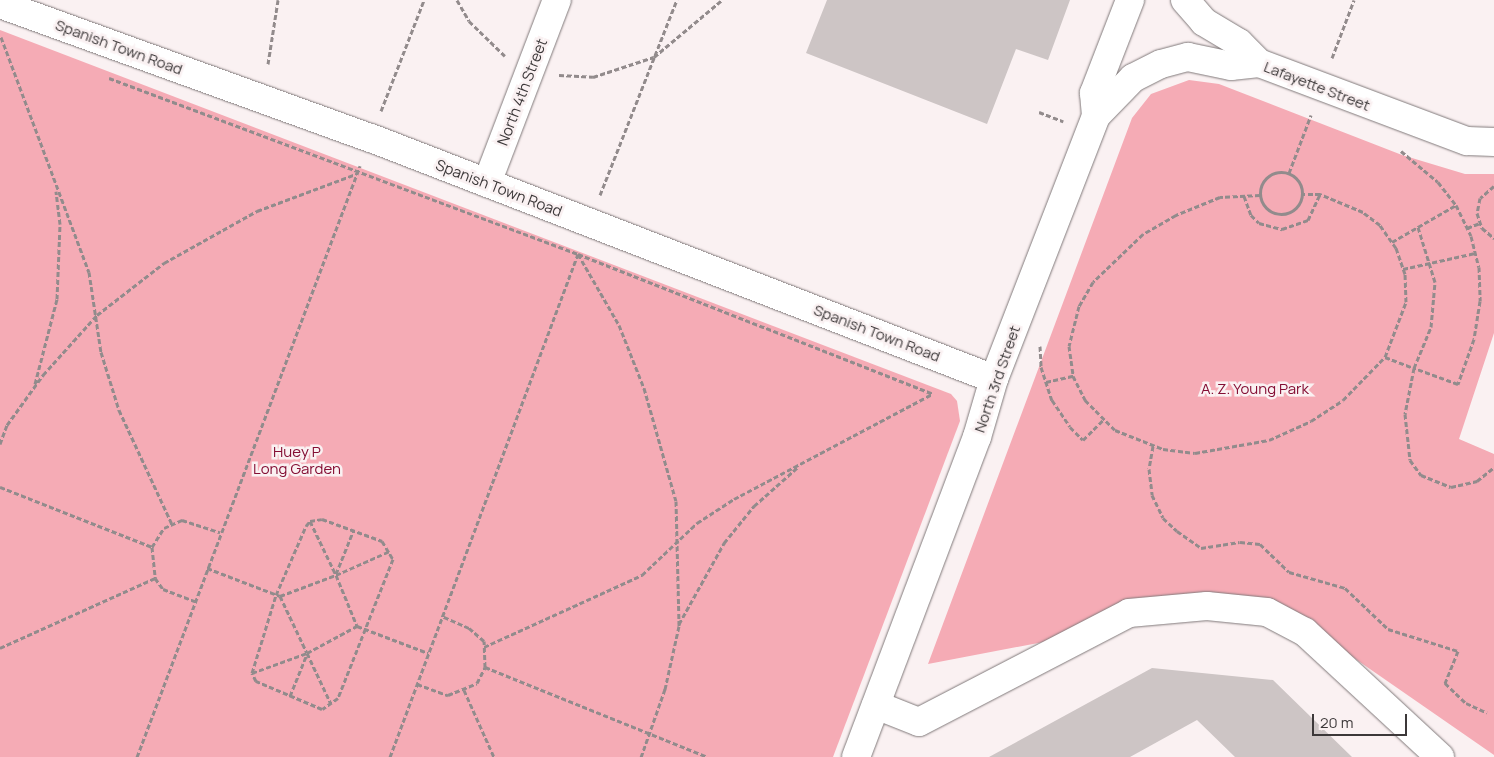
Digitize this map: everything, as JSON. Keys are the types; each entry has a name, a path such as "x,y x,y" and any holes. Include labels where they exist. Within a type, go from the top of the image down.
{"street":[{"name":"North 4th Street","path":"487,183 556,0"},
{"name":"North 3rd Street","path":"856,757 977,437 994,379 1094,93 1130,0"},
{"path":"1185,0 1204,22 1239,43 1259,63"},
{"name":"Spanish Town Road","path":"0,4 371,138 994,379"},
{"name":"Lafayette Street","path":"1085,120 1133,78 1175,60 1200,58 1231,66 1259,63 1467,141 1494,142"},
{"path":"876,705 919,722 1129,613 1207,606 1267,612 1305,632 1440,757"}],"path":[{"path":"268,64 278,0"},
{"path":"137,757 220,532 424,0"},
{"path":"457,0 491,44 530,71 593,77 654,58 722,0"},
{"path":"390,757 589,223 677,0"},
{"path":"0,36 10,40"},
{"path":"0,36 89,272 101,352 119,410 172,524"},
{"path":"101,75 357,174 578,254 932,394 734,499 678,540 642,575 484,647"},
{"path":"1039,112 1085,120"},
{"path":"1302,113 1320,120"},
{"path":"1385,357 1458,384 1474,339 1480,301 1475,254 1467,228 1456,205 1419,163 1394,148"},
{"path":"1279,172 1298,180 1302,194 1297,208 1283,215 1268,210 1260,195 1265,179 1279,172"},
{"path":"0,444 7,426 34,387 96,315 203,238 257,211 357,174"},
{"path":"1494,186 1478,203 1480,224 1494,238"},
{"path":"34,387 57,298 60,224 56,188"},
{"path":"1260,195 1220,198 1176,214 1143,234 1104,270 1079,306 1069,346 1072,376 1085,400 1103,420 1153,446 1195,453 1269,440 1311,421 1343,400 1385,357 1406,302 1404,269 1392,242 1363,212 1320,194 1302,194"},
{"path":"1244,196 1251,215 1259,223 1282,229 1308,220 1320,194"},
{"path":"1392,242 1456,205"},
{"path":"1467,228 1480,224"},
{"path":"1418,227 1432,262 1435,282 1431,327 1414,368 1405,422 1410,460 1421,475 1452,487 1477,481 1494,467"},
{"path":"578,254 619,325 644,388 676,502 678,626 651,735 642,757"},
{"path":"1404,269 1475,254"},
{"path":"1033,363 1044,335"},
{"path":"1040,344 1046,382 1060,414 1083,440 1103,420"},
{"path":"1046,382 1072,376"},
{"path":"1153,446 1149,468 1152,495 1163,518 1177,532 1201,548 1240,542 1260,544 1289,572 1345,588 1388,629 1458,652 1445,684 1466,703 1487,713"},
{"path":"678,626 724,543 754,506 804,462"},
{"path":"0,487 152,547"},
{"path":"322,519 354,529 382,541 390,551 393,559 338,698 322,709 256,681 252,673 278,596 310,521 322,519"},
{"path":"195,601 163,589 155,578 152,547 164,528 182,520 220,532"},
{"path":"310,521 336,575 357,626 428,653"},
{"path":"336,575 354,529"},
{"path":"207,568 278,596 336,575 390,551"},
{"path":"0,648 155,578"},
{"path":"278,596 330,704"},
{"path":"417,684 448,695 477,683 485,666 484,641 469,628 442,616"},
{"path":"252,673 307,653 357,626"},
{"path":"290,696 307,653"},
{"path":"485,666 708,757"},
{"path":"464,690 494,757"}],"green space":[{"name":"Huey P Long Garden","path":"0,30 951,394 957,401 960,421 833,757 0,757"},
{"name":"A. Z. Young Park","path":"1189,80 1219,84 1402,155 1465,174 1494,174 1494,333 1459,439 1494,454 1494,755 1269,599 928,664 1132,118 1151,94"}],"building":[{"path":"827,0 1070,0 1048,60 1016,49 987,124 806,53"},
{"path":"1152,668 1273,680 1352,757 1235,757 1197,720 1130,757 989,757"}]}
